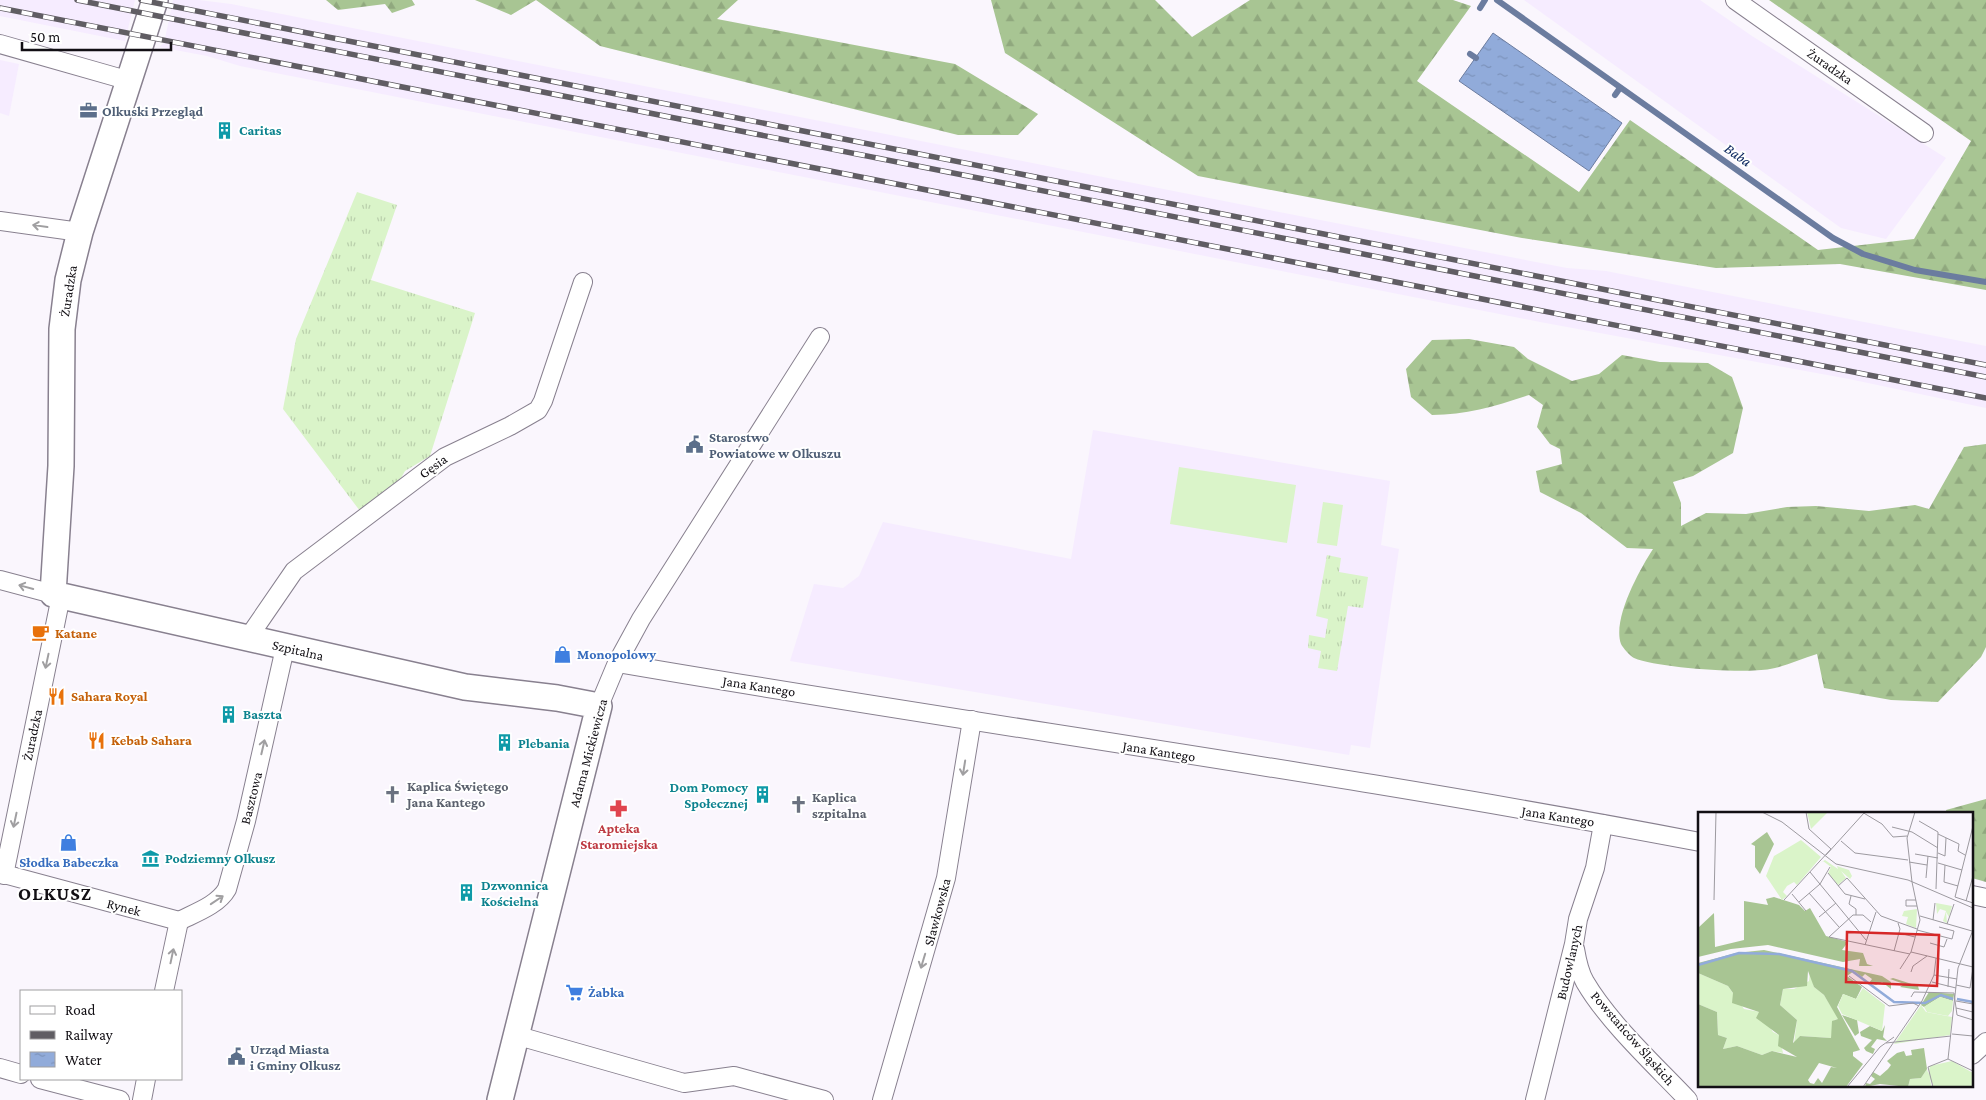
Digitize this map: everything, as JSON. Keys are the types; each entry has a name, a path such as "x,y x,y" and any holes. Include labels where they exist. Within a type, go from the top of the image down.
{"street":[{"name":"Żuradzka","path":"2,874 57,595 63,313 68,280 80,232 155,0"},
{"name":"Żuradzka","path":"1735,0 1924,133"},
{"path":"0,44 130,81"},
{"path":"0,220 80,232"},
{"name":"Gęsia","path":"248,638 294,571 444,456 538,410 543,401 583,282"},
{"name":"Adama Mickiewicza","path":"500,1100 599,706 617,663 693,536 794,382 820,337"},
{"name":"Szpitalna","path":"0,580 285,648 465,687 557,698 599,706"},
{"name":"Basztowa","path":"179,921 224,896 227,889 246,821 285,648"},
{"name":"Jana Kantego","path":"617,663 1603,824 1698,842"},
{"name":"Sławkowska","path":"882,1100 946,878 972,720"},
{"name":"Budowlanych","path":"1535,1100 1574,944 1578,919 1595,868 1603,824"},
{"name":"Rynek","path":"2,874 179,921"},
{"path":"164,990 179,921"},
{"name":"Powstańców Śląskich","path":"1574,944 1577,964 1584,981 1599,1002 1688,1100"},
{"path":"515,1035 684,1083 734,1076 824,1100"},
{"path":"1974,1053 1986,1042"},
{"path":"0,1068 20,1074"},
{"path":"44,1080 120,1100"},
{"path":"142,1100 146,1080"}],"shaded area":[{"path":"0,0 135,0 125,41 0,16"},
{"path":"173,0 199,0 231,4 1274,211 1567,268 1606,271 1986,346 1986,408 1849,379 1540,322 240,66 207,56 159,47 164,43"},
{"path":"1524,0 1700,0 1752,36 1946,158 1886,239 1841,228"},
{"path":"0,60 19,64 9,116 0,113"},
{"path":"1093,430 1390,481 1381,545 1399,549 1370,748 1351,745 1349,755 790,661 814,584 843,588 859,576 883,522 1071,559"}],"green space":[{"path":"326,0 412,0 415,5 392,13 385,4 338,10"},
{"path":"475,0 536,0 511,15"},
{"path":"536,0 738,0 717,19 955,64 1038,114 1018,135 958,135 600,46"},
{"path":"991,0 1155,0 1192,37 1250,0 1453,0 1471,6 1417,81 1579,192 1630,120 1818,250 1914,239 1971,141 1769,0 1986,0 1986,290 1840,264 1716,268 1522,238 1198,176 1005,53"},
{"path":"357,192 397,205 371,280 475,313 430,456 405,471 401,478 360,511 283,409 296,339"},
{"path":"1469,339 1514,347 1528,359 1572,381 1599,374 1622,355 1660,362 1708,363 1732,377 1743,408 1733,453 1693,476 1673,482 1681,503 1681,526 1706,513 1746,514 1787,507 1816,506 1869,511 1915,505 1929,509 1964,447 1986,444 1986,647 1981,657 1938,702 1891,700 1824,688 1817,654 1776,668 1741,671 1662,665 1634,658 1621,644 1619,634 1620,621 1635,581 1653,549 1627,548 1581,513 1540,492 1536,471 1562,464 1560,449 1550,444 1537,427 1543,405 1529,395 1481,409 1445,415 1432,415 1411,397 1406,369 1432,340"},
{"path":"1179,467 1296,485 1287,543 1170,524"},
{"path":"1323,502 1343,505 1337,546 1317,543"},
{"path":"1327,555 1341,558 1339,572 1368,577 1363,608 1348,606 1337,671 1318,668 1321,651 1308,648 1309,635 1325,638 1328,619 1316,616"},
{"path":"1986,799 1986,882 1974,879 1974,812 1946,812 1946,810"}],"water":[{"path":"1493,33 1622,123 1589,171 1459,81"}],"waterway":[{"path":"1480,8 1485,0"},
{"name":"Baba","path":"1497,0 1833,238 1863,254 1915,270 1986,282"},
{"path":"1470,54 1476,58"},
{"path":"1615,95 1620,88"}],"railway":[{"path":"77,0 1986,377"},
{"path":"141,0 1986,365"},
{"path":"0,8 1986,398"}],"place":[{"name":"Olkuski Przegląd","path":"88,111"},
{"name":"Caritas","path":"225,130"},
{"name":"Starostwo Powiatowe w Olkuszu","path":"695,445"},
{"name":"Katane","path":"41,633"},
{"name":"Monopolowy","path":"563,654"},
{"name":"Sahara Royal","path":"57,696"},
{"name":"Baszta","path":"229,714"},
{"name":"Kebab Sahara","path":"97,740"},
{"name":"Plebania","path":"504,743"},
{"name":"Kaplica Świętego Jana Kantego","path":"393,794"},
{"name":"Dom Pomocy Społecznej","path":"762,795"},
{"name":"Kaplica szpitalna","path":"798,805"},
{"name":"Apteka Staromiejska","path":"619,808"},
{"name":"Słodka Babeczka","path":"69,842"},
{"name":"Podziemny Olkusz","path":"151,858"},
{"name":"Dzwonnica Kościelna","path":"467,893"},
{"name":"Żabka","path":"574,992"},
{"name":"Urząd Miasta i Gminy Olkusz","path":"236,1057"}],"district":[{"name":"OLKUSZ","path":"55,893"}]}
